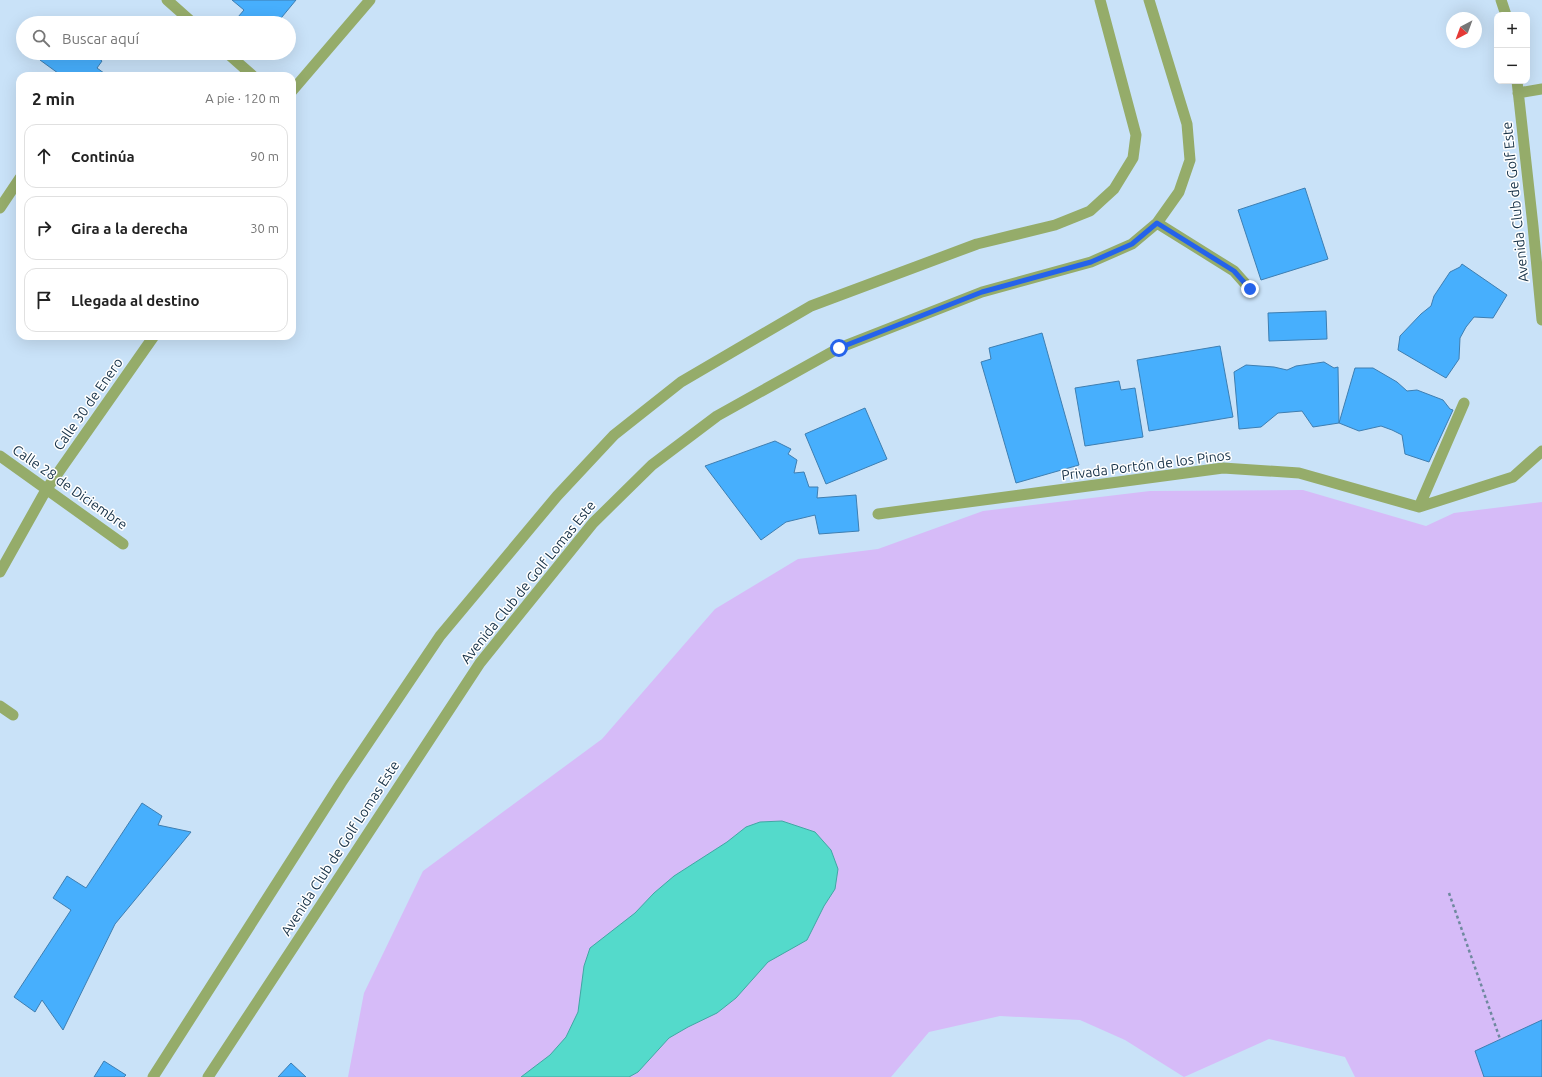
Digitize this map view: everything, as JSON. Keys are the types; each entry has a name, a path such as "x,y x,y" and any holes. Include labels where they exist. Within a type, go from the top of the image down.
{"street":[{"path":"168,0 185,16"},
{"path":"296,86 370,0"},
{"path":"153,1077 341,783 440,636 557,496 614,435 681,382 811,306 977,244 1054,225 1090,211 1114,189 1133,158 1136,135 1100,0"},
{"name":"Avenida Club de Golf Lomas Este","path":"208,1077 480,663 593,523 652,465 717,416 839,348 982,292 1091,262 1132,244 1157,223 1179,192 1190,160 1186,124 1149,0"},
{"path":"1501,0 1505,12"},
{"path":"235,60 248,72"},
{"name":"Avenida Club de Golf Este","path":"1517,84 1534,226 1542,320"},
{"path":"1518,93 1542,89"},
{"path":"0,208 16,184"},
{"path":"1157,223 1234,271 1250,289"},
{"name":"Calle 30 de Enero","path":"0,572 46,490 151,340"},
{"path":"1419,508 1464,403"},
{"path":"1419,508 1513,477 1542,450"},
{"name":"Calle 28 de Diciembre","path":"0,456 123,544"},
{"name":"Privada Portón de los Pinos","path":"878,514 1223,468 1300,472 1419,508"},
{"path":"0,706 13,716"}],"path":[{"path":"1449,893 1500,1039"}],"shaded area":[{"path":"1303,490 1426,526 1454,513 1542,502 1542,1077 1355,1077 1345,1057 1269,1039 1184,1077 1125,1040 1080,1020 1000,1016 929,1032 891,1077 348,1077 364,993 423,871 602,739 715,609 798,559 878,549 983,511 1150,491"},
{"path":"782,821 815,832 831,850 838,869 835,889 824,906 807,940 768,962 736,998 717,1013 669,1038 638,1072 629,1077 521,1077 550,1055 566,1037 578,1012 584,966 590,948 635,913 654,893 674,876 727,842 746,827 760,822"}],"building":[{"path":"232,0 296,0 283,16 239,16 244,10"},
{"path":"40,60 102,61 97,68 102,72 56,72"},
{"path":"1305,188 1328,259 1261,280 1238,210"},
{"path":"1462,264 1507,295 1493,318 1474,317 1466,327 1460,338 1459,359 1446,378 1398,350 1400,336 1421,314 1431,306 1434,296 1450,272 1460,267"},
{"path":"1326,311 1327,339 1269,341 1268,313"},
{"path":"1042,333 1079,465 1016,483 981,362 991,359 989,348"},
{"path":"1220,346 1233,417 1149,431 1137,360"},
{"path":"1324,362 1334,368 1338,367 1339,423 1313,427 1302,411 1278,413 1261,427 1239,429 1234,372 1246,365 1274,367 1287,370 1296,366"},
{"path":"1355,368 1373,368 1397,382 1407,391 1417,390 1443,400 1450,409 1453,410 1429,462 1405,454 1402,435 1392,430 1381,426 1359,431 1339,423"},
{"path":"1119,381 1121,390 1135,388 1143,437 1085,446 1075,388"},
{"path":"865,408 887,459 826,484 805,434"},
{"path":"775,441 791,449 788,454 797,460 794,473 804,472 809,487 818,487 817,498 856,495 859,531 819,534 815,515 786,522 761,540 705,466"},
{"path":"142,803 162,816 158,825 191,832 115,924 63,1030 42,1000 35,1012 14,997 71,910 53,898 67,876 86,888"},
{"path":"1542,1020 1542,1077 1484,1077 1475,1051"},
{"path":"104,1061 126,1075 124,1077 94,1077"},
{"path":"291,1063 306,1077 278,1077"}],"route":[{"path":"839,348 982,292 1091,262 1132,244 1157,223 1234,271 1250,289"}]}
